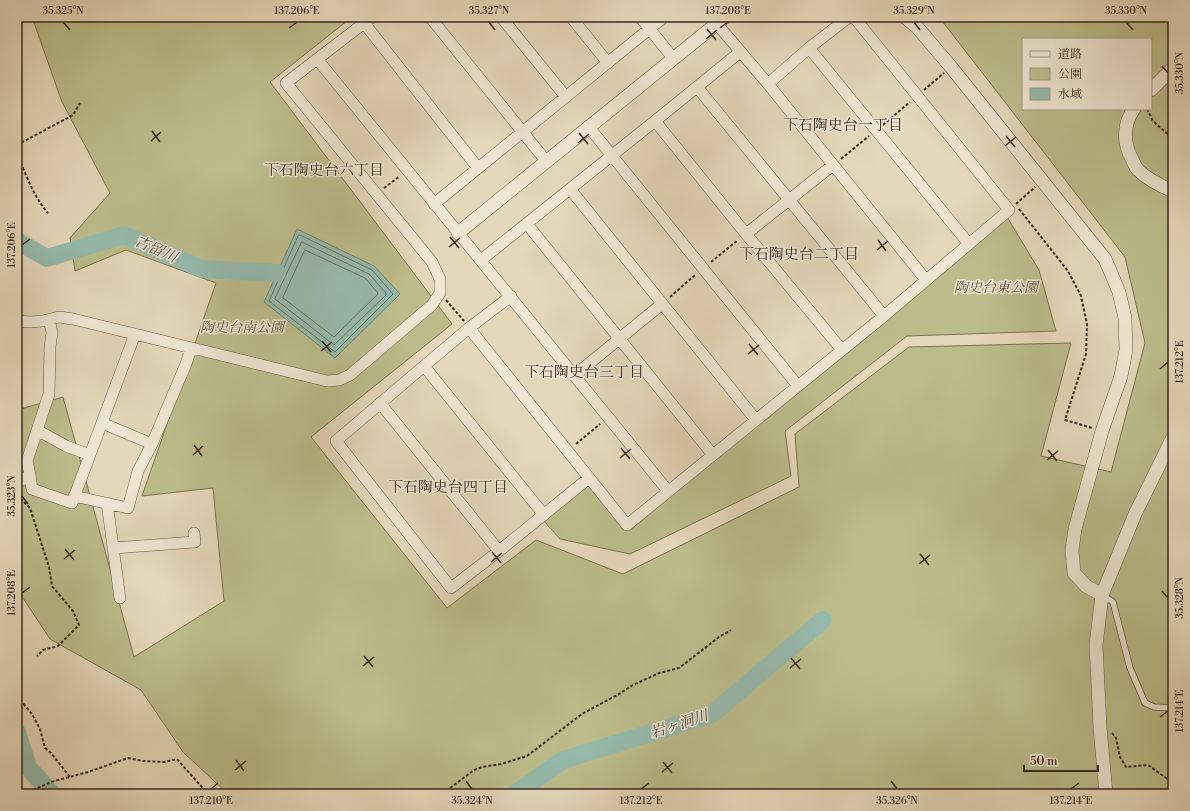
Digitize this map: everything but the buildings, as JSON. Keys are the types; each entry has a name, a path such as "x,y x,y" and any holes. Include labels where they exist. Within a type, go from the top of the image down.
{"street":[{"path":"430,17 546,161"},
{"path":"501,17 566,97"},
{"path":"571,17 608,63"},
{"path":"640,17 673,58"},
{"path":"434,204 664,17"},
{"path":"768,84 809,48 848,17"},
{"path":"469,328 627,525 884,316 1012,207 917,96 854,17"},
{"path":"905,17 917,27 951,67 1105,259 1119,292 1125,318 1126,350 1121,376 1102,431 1075,529 1072,550 1074,573 1086,586 1102,594"},
{"path":"17,321 30,322 59,317 327,381 339,380 350,375 432,305 440,293 440,279 432,262 286,82 368,20 478,168"},
{"path":"458,232 721,20 740,52 768,84 926,280"},
{"path":"809,48 969,244"},
{"path":"481,260 656,121 740,52"},
{"path":"317,59 668,491"},
{"path":"1152,89 1173,68"},
{"path":"697,87 884,316"},
{"path":"1133,110 1130,114 1124,134 1128,152 1137,169 1157,184 1173,191"},
{"path":"656,121 746,234 842,350"},
{"path":"588,126 798,386"},
{"path":"746,234 833,165"},
{"path":"570,189 756,420"},
{"path":"527,224 713,455"},
{"path":"511,296 469,328 336,441 451,588 589,478"},
{"path":"575,375 662,304"},
{"path":"48,320 52,332 50,347 49,394 27,461 32,489 72,503 135,334"},
{"path":"74,496 128,508 138,472 152,444 186,364 191,348"},
{"path":"424,366 544,515"},
{"path":"380,403 499,551"},
{"path":"102,424 152,444"},
{"path":"37,430 66,446 90,454"},
{"path":"1106,794 1100,727 1096,645 1102,594 1135,514 1173,437"},
{"path":"17,483 30,475"},
{"path":"107,503 120,598"},
{"path":"113,548 195,542 194,533"}],"lane":[{"path":"1102,594 1113,602 1130,668 1145,702 1154,707 1173,708"}],"path":[{"path":"833,165 951,67"},
{"path":"17,145 73,115 80,103"},
{"path":"1148,110 1153,121 1173,139"},
{"path":"17,154 32,190 48,213"},
{"path":"377,194 407,170"},
{"path":"1042,181 1012,207 1068,271 1081,296 1087,324 1086,354 1065,420 1102,431"},
{"path":"440,293 469,328"},
{"path":"567,451 608,417"},
{"path":"17,495 30,508 49,567 52,586 73,611 79,626 58,646 43,650 37,656"},
{"path":"442,794 474,770 527,756 582,714 633,685 659,674 679,668 719,637 731,630"},
{"path":"17,696 32,714 40,729 45,748 51,753 70,777"},
{"path":"1100,727 1110,730 1116,738 1120,757 1126,767 1148,765 1173,783"},
{"path":"24,794 51,782 88,772 128,758 143,761 164,762 177,759 208,794"}],"green space":[{"name":"陶史台南公園","path":"32,17 352,17 270,82 452,324 311,437 447,608 536,540 623,574 799,487 795,434 909,347 1071,343 1041,456 1111,472 1145,343 1125,257 939,17 1173,17 1173,794 228,794 183,752 141,690 50,639 17,589 17,410 63,397 134,657 224,601 213,488 142,496 216,283 126,250 75,271 70,238 110,193 62,102"},
{"name":"陶史台東公園","path":"1007,217 1039,270 1056,331 907,336 785,431 791,476 630,554 560,539 543,520 588,484 627,530"}],"water":[{"path":"297,229 374,266 400,294 335,358 264,302"}],"waterway":[{"name":"吉留川","path":"17,241 47,258 124,235 202,269 277,273"},
{"name":"岩ヶ洞川","path":"515,794 563,760 712,714 823,620"},
{"name":"岩ヶ洞川","path":"17,732 28,767 52,794"}],"district":[{"name":"下石陶史台一丁目","path":"843,125"},
{"name":"下石陶史台六丁目","path":"324,170"},
{"name":"下石陶史台二丁目","path":"799,254"},
{"name":"下石陶史台三丁目","path":"584,372"},
{"name":"下石陶史台四丁目","path":"448,487"}]}
